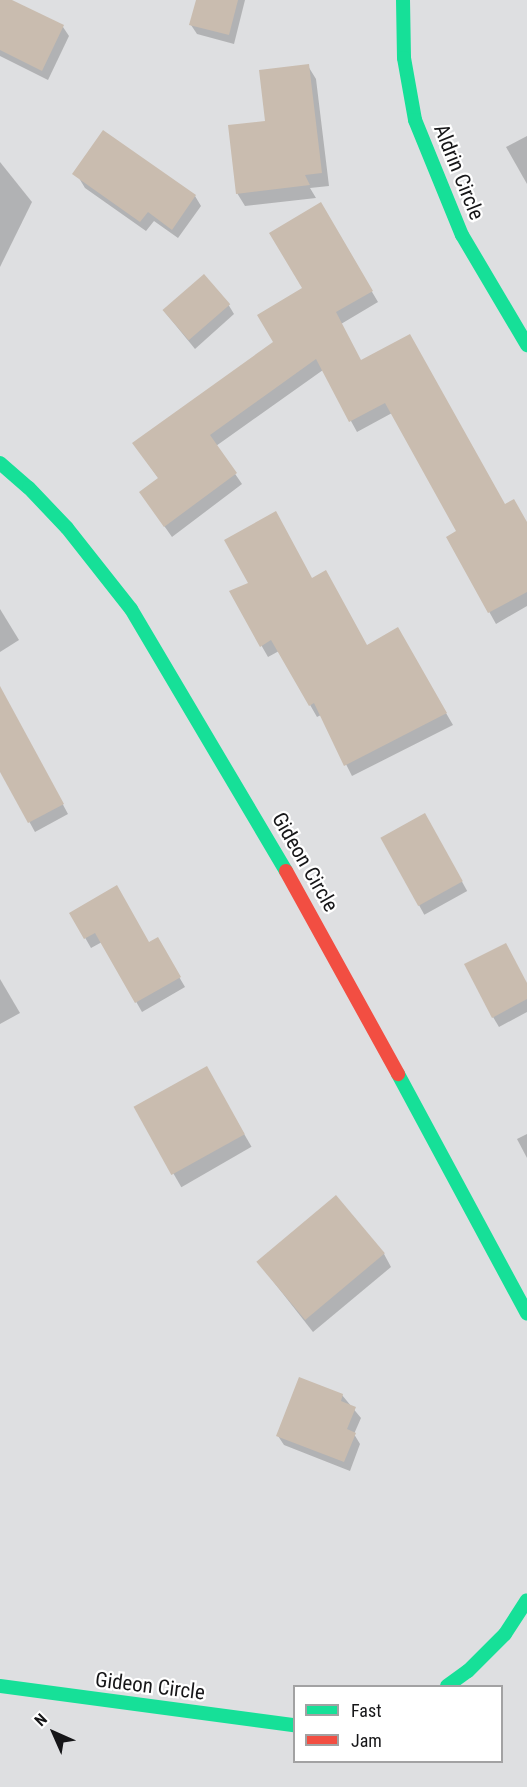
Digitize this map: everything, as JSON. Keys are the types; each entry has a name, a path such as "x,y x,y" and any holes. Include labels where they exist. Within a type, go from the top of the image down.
{"street":[{"name":"Aldrin Circle","path":"403,0 404,58 415,120 462,235 527,345"},
{"name":"Gideon Circle","path":"0,463 29,488 67,528 131,609 167,666 329,945 527,1314"},
{"path":"448,1685 468,1671 505,1634 527,1600"},
{"name":"Gideon Circle","path":"0,1686 293,1725"}],"building":[{"path":"0,0 12,0 64,25 42,71 0,50"},
{"path":"196,0 238,0 229,35 189,25"},
{"path":"309,64 322,173 305,175 310,185 236,194 228,125 265,121 259,70"},
{"path":"103,130 196,195 172,230 148,212 140,222 72,174"},
{"path":"321,202 373,291 336,312 361,360 410,334 505,504 514,499 527,522 527,592 488,613 446,537 456,531 385,403 349,422 316,359 210,435 237,473 164,527 139,492 158,478 132,443 273,342 257,315 302,288 269,233"},
{"path":"204,274 230,304 189,340 162,310"},
{"path":"276,511 312,578 326,570 367,645 398,627 447,713 344,766 314,703 309,706 271,640 260,647 229,591 248,583 224,540"},
{"path":"0,686 64,804 28,823 0,772"},
{"path":"425,813 463,881 418,906 380,838"},
{"path":"117,885 149,942 158,937 181,977 135,1003 95,933 84,939 69,913"},
{"path":"506,943 527,983 527,999 492,1018 464,964"},
{"path":"207,1066 245,1134 171,1175 134,1107"},
{"path":"336,1195 385,1253 305,1320 256,1262"},
{"path":"299,1377 343,1394 341,1401 356,1407 347,1429 356,1433 344,1462 276,1436"}],"traffic: fast":[{"path":"403,0 404,58 415,120 462,235 527,345"},
{"path":"0,463 29,488 67,528 131,609 286,871"},
{"path":"398,1074 527,1314"},
{"path":"448,1685 468,1671 505,1634 527,1600"},
{"path":"0,1686 293,1725"}],"traffic: jam":[{"path":"286,871 398,1074"}]}
